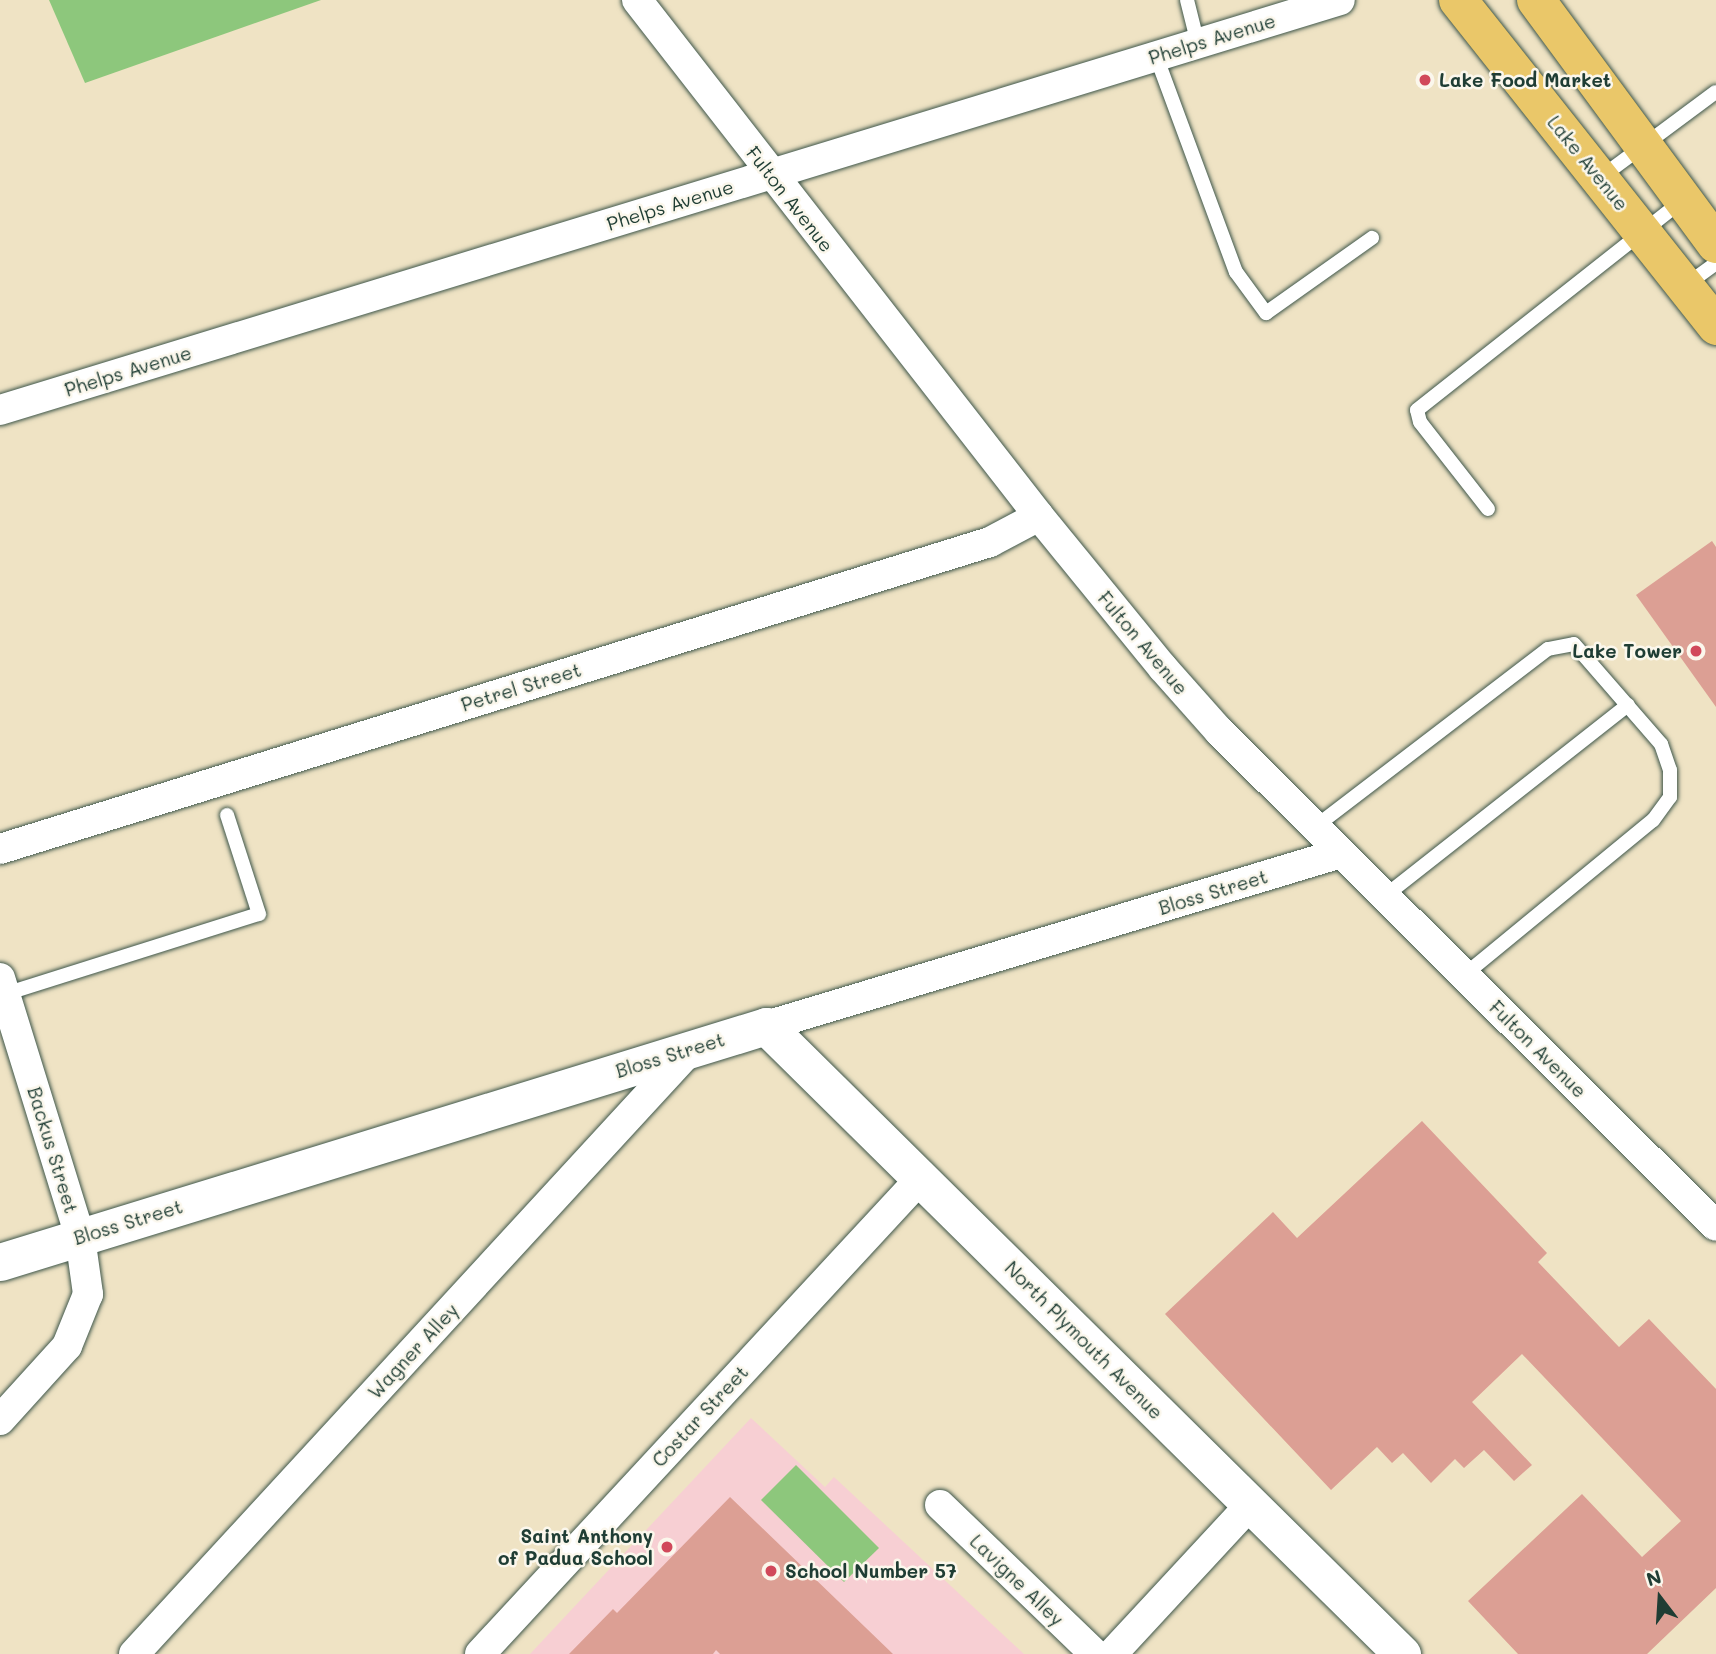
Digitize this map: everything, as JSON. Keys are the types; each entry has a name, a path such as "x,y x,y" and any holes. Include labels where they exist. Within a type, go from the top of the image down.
{"main road":[{"name":"Lake Avenue","path":"1458,0 1716,326"},
{"path":"1536,0 1716,244"}],"street":[{"name":"Fulton Avenue","path":"637,0 1039,516 1219,731 1716,1226"},
{"name":"Phelps Avenue","path":"0,410 1340,0"},
{"name":"Petrel Street","path":"0,849 990,542 1039,516"},
{"name":"Bloss Street","path":"0,1262 766,1026 1341,853"},
{"name":"Backus Street","path":"0,1420 77,1330 88,1294 80,1237 2,986"},
{"name":"North Plymouth Avenue","path":"766,1026 1402,1654"},
{"name":"Wagner Alley","path":"134,1654 691,1049"},
{"name":"Costar Street","path":"480,1654 921,1178"},
{"path":"1112,1654 1251,1504"},
{"name":"Lavigne Alley","path":"940,1505 1095,1654"}],"lane":[{"path":"1187,0 1198,44"},
{"path":"1156,56 1236,272 1266,313 1372,238"},
{"path":"1600,178 1716,92"},
{"path":"1488,509 1420,422 1418,410 1684,200"},
{"path":"1685,286 1716,263"},
{"path":"1315,827 1548,649 1574,644 1661,744 1670,770 1670,797 1653,820 1464,975"},
{"path":"1385,896 1628,705"},
{"path":"2,986 260,914 227,815"}],"shaded area":[{"name":"School Number 57","path":"751,1418 825,1487 834,1477 1024,1654 530,1654"}],"green space":[{"path":"49,0 321,0 85,83"},
{"path":"796,1465 879,1548 844,1582 761,1500"}],"building":[{"name":"Lake Tower","path":"1712,541 1716,547 1716,707 1636,595"},
{"path":"1422,1121 1547,1253 1538,1262 1619,1347 1649,1319 1716,1389 1716,1588 1647,1654 1518,1654 1468,1601 1582,1494 1642,1557 1681,1521 1522,1354 1472,1402 1532,1465 1514,1481 1484,1450 1464,1468 1455,1459 1431,1483 1403,1453 1392,1463 1377,1447 1331,1490 1165,1314 1273,1212 1297,1238"},
{"path":"730,1497 893,1654 720,1654 716,1650 713,1654 569,1654 613,1609 617,1613"}],"place":[{"name":"Lake Food Market","path":"1425,80"},
{"name":"Lake Tower","path":"1696,651"},
{"name":"Saint Anthony of Padua School","path":"667,1547"},
{"name":"School Number 57","path":"771,1571"}]}
